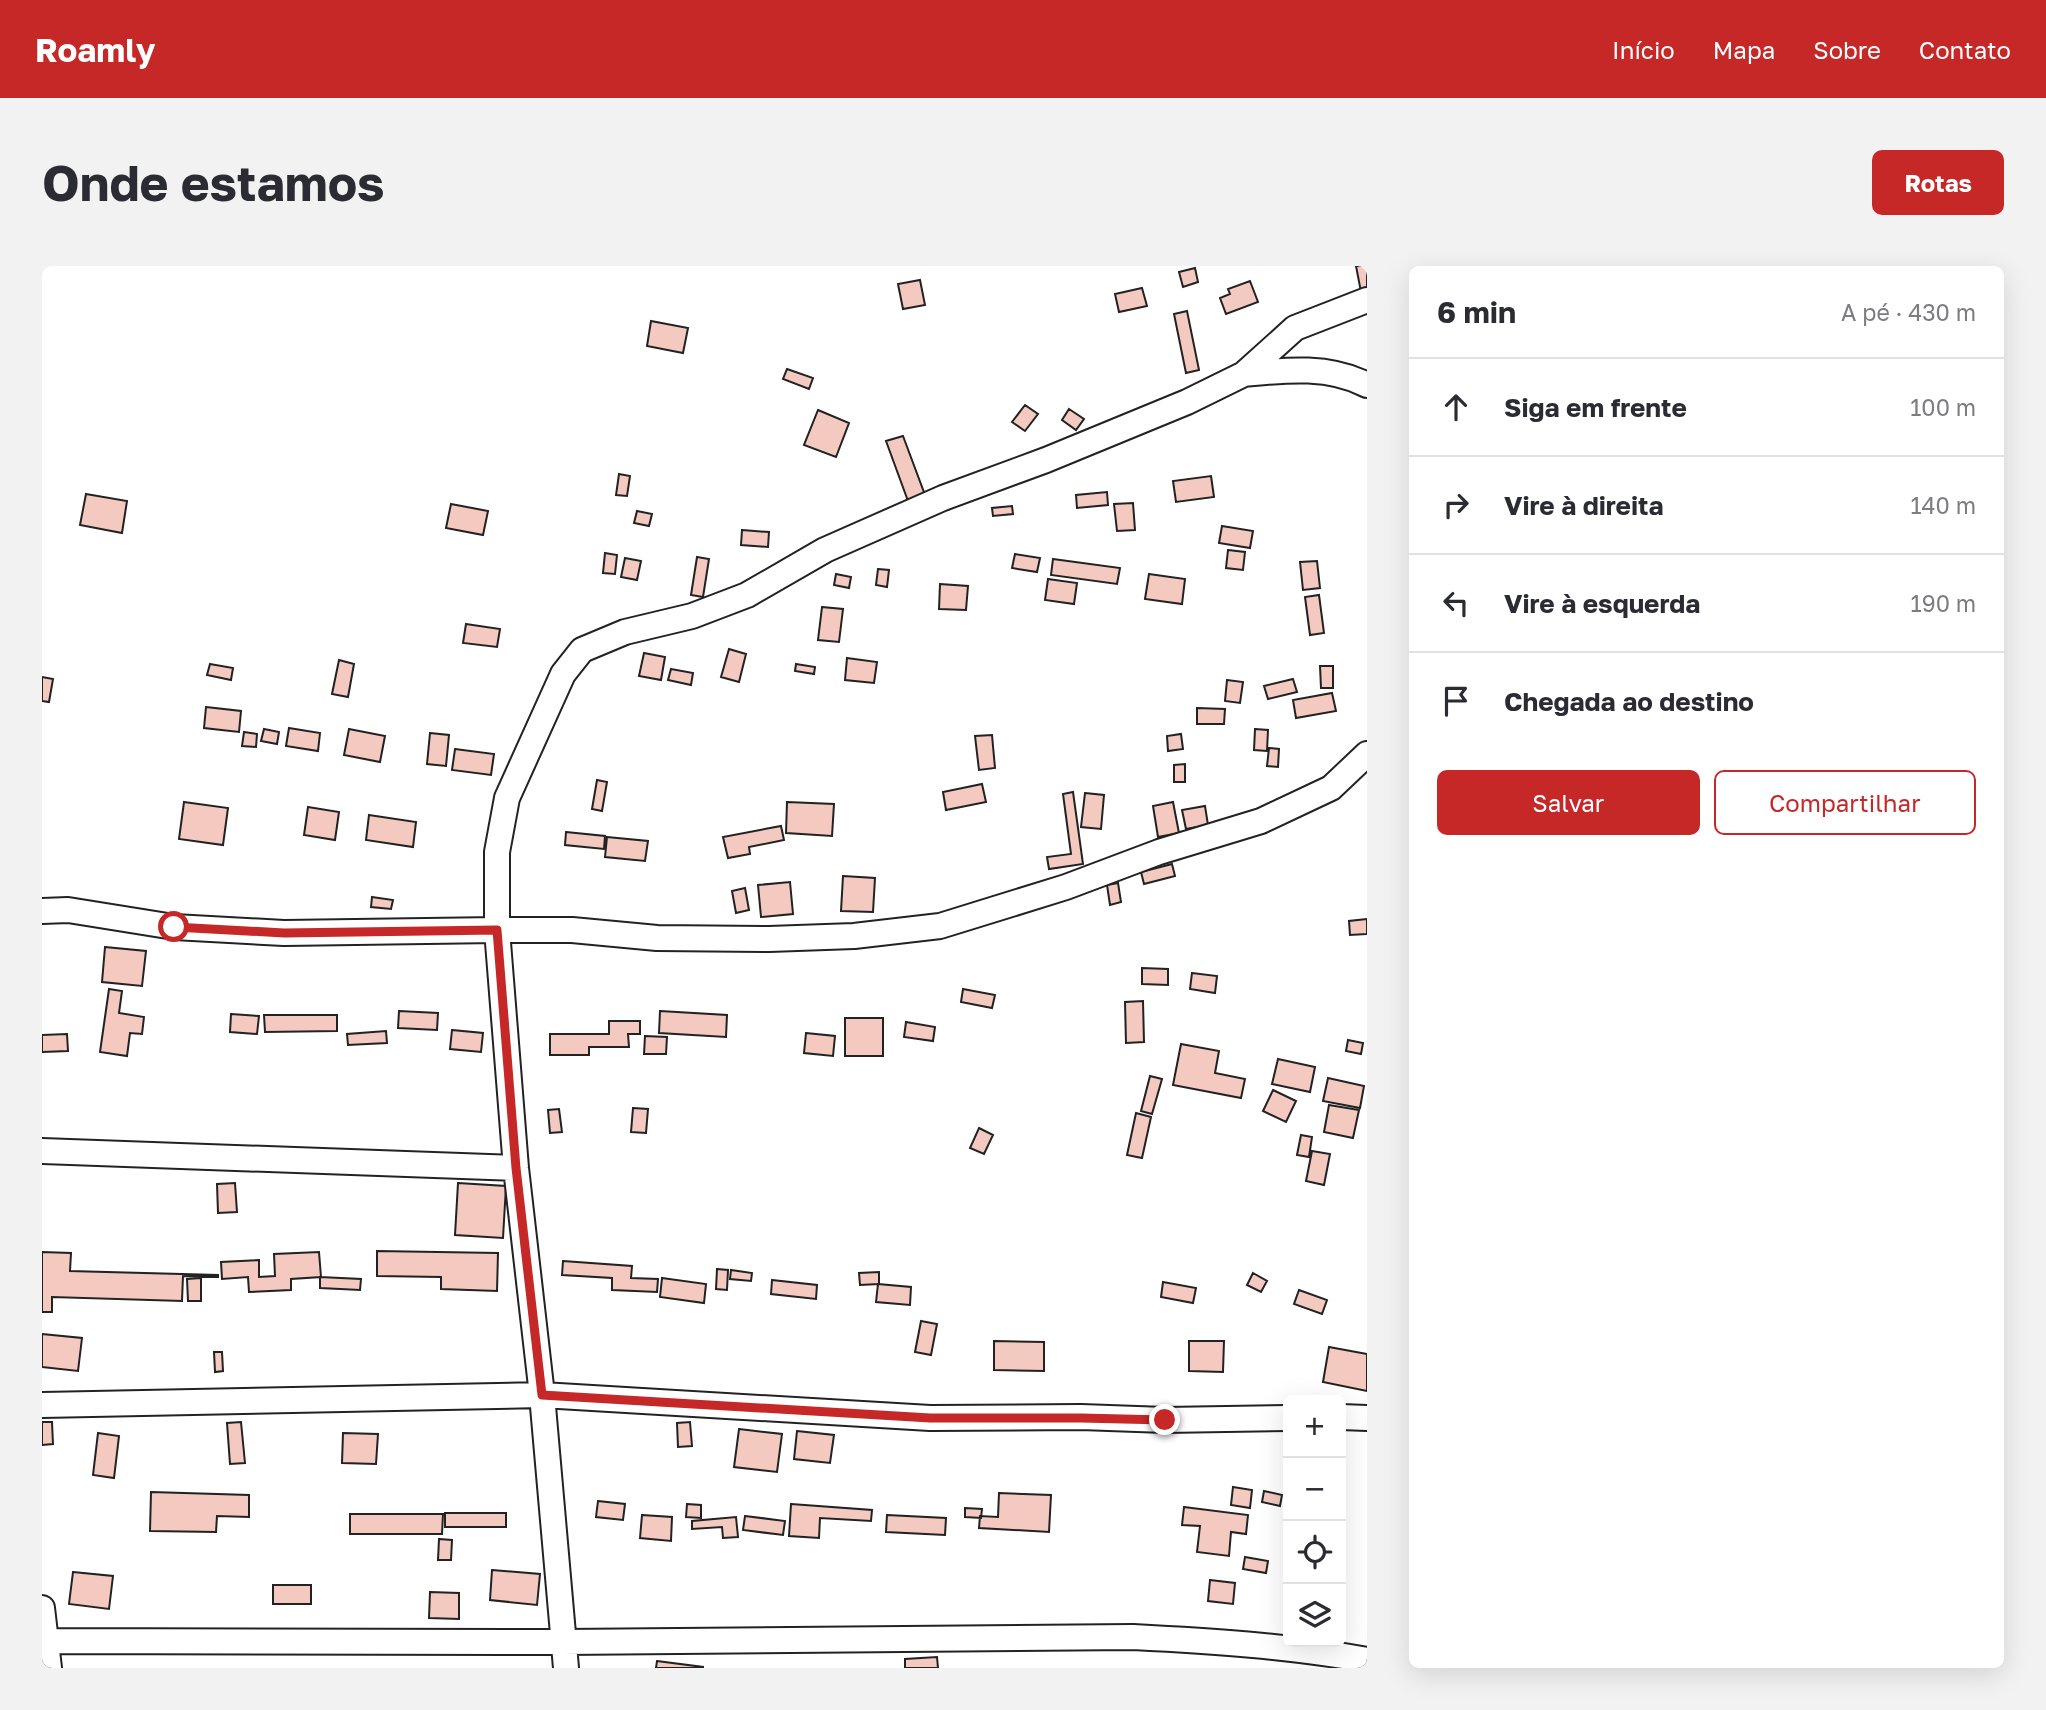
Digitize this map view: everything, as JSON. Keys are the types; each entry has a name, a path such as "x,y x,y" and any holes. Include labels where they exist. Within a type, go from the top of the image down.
{"street":[{"path":"566,1668 542,1395 516,1168 497,930 497,852 507,798 563,674 582,650 625,632 692,616 747,595 825,550 943,498 1046,460 1187,402 1244,374 1295,328 1367,300"},
{"path":"1244,374 1291,369 1313,370 1367,385"},
{"path":"42,911 68,910 174,927 284,933 572,930 657,938 769,939 854,936 940,926 1066,887 1159,852 1261,821 1331,788 1367,754"},
{"path":"42,1151 516,1168"},
{"path":"42,1405 542,1395 930,1418 1283,1418"},
{"path":"1346,1417 1367,1418"},
{"path":"42,1608 49,1668"},
{"path":"44,1641 564,1642 1133,1637 1222,1642 1367,1660"}],"building":[{"path":"1356,266 1367,266 1367,290 1361,292"},
{"path":"1195,268 1198,282 1183,287 1179,272"},
{"path":"920,280 925,305 903,309 898,284"},
{"path":"1250,281 1258,302 1226,314 1220,298 1230,294 1228,289"},
{"path":"1142,288 1147,306 1119,312 1115,294"},
{"path":"1187,311 1199,370 1186,373 1174,314"},
{"path":"651,321 688,328 683,353 647,346"},
{"path":"787,369 813,378 809,389 783,379"},
{"path":"1025,405 1038,414 1025,431 1012,422"},
{"path":"1069,409 1084,419 1076,430 1062,420"},
{"path":"818,410 849,423 836,457 804,445"},
{"path":"903,436 925,495 908,501 886,441"},
{"path":"619,474 630,476 627,496 616,495"},
{"path":"1211,476 1214,497 1176,502 1173,481"},
{"path":"1107,492 1108,505 1077,508 1076,495"},
{"path":"86,494 127,501 122,533 80,525"},
{"path":"1133,503 1135,530 1117,531 1114,504"},
{"path":"451,504 488,511 483,535 446,528"},
{"path":"1012,506 1013,514 993,516 992,508"},
{"path":"637,511 652,514 649,526 634,523"},
{"path":"1222,526 1253,531 1250,548 1219,543"},
{"path":"742,530 769,532 768,547 741,545"},
{"path":"1228,550 1245,552 1243,570 1226,568"},
{"path":"605,553 617,555 615,574 603,573"},
{"path":"1015,554 1040,558 1037,572 1012,568"},
{"path":"697,557 709,559 703,597 691,595"},
{"path":"625,558 641,561 637,580 621,577"},
{"path":"1053,559 1120,568 1117,584 1051,575"},
{"path":"1317,561 1320,588 1303,590 1300,562"},
{"path":"878,569 889,570 887,587 876,585"},
{"path":"836,574 851,577 849,588 834,585"},
{"path":"1149,574 1185,579 1182,604 1145,599"},
{"path":"1048,579 1077,583 1074,604 1045,600"},
{"path":"940,584 968,586 966,610 939,609"},
{"path":"1319,595 1324,633 1310,635 1305,597"},
{"path":"822,607 843,609 839,642 818,640"},
{"path":"466,624 500,629 497,647 463,643"},
{"path":"729,649 746,654 739,682 721,677"},
{"path":"644,653 665,657 661,680 639,676"},
{"path":"847,658 877,662 874,683 845,680"},
{"path":"339,660 354,664 348,697 332,694"},
{"path":"210,664 233,668 231,680 207,675"},
{"path":"796,664 815,667 814,674 795,671"},
{"path":"1320,666 1333,666 1333,688 1321,688"},
{"path":"671,669 693,673 691,685 668,680"},
{"path":"42,677 53,679 49,702 42,701"},
{"path":"1293,679 1297,692 1268,699 1264,686"},
{"path":"1227,680 1243,682 1240,703 1225,701"},
{"path":"1332,693 1336,711 1296,718 1293,700"},
{"path":"206,707 241,711 239,732 204,728"},
{"path":"1197,708 1225,709 1224,724 1197,724"},
{"path":"289,728 320,733 318,751 286,746"},
{"path":"264,729 279,732 277,744 261,741"},
{"path":"349,729 385,736 380,762 344,755"},
{"path":"1255,729 1268,730 1267,751 1254,750"},
{"path":"244,732 257,734 256,747 242,746"},
{"path":"430,733 449,735 446,766 427,764"},
{"path":"1181,734 1183,749 1168,751 1167,736"},
{"path":"992,735 995,768 979,770 975,736"},
{"path":"1269,748 1279,749 1278,767 1267,766"},
{"path":"455,749 494,754 491,775 452,770"},
{"path":"1185,764 1185,782 1174,782 1174,765"},
{"path":"597,780 607,782 602,811 592,809"},
{"path":"982,784 986,802 946,810 943,792"},
{"path":"1073,792 1083,864 1049,869 1047,857 1071,854 1063,794"},
{"path":"1085,793 1104,795 1101,829 1081,827"},
{"path":"184,802 228,808 223,845 179,839"},
{"path":"787,802 834,804 832,836 786,833"},
{"path":"1173,802 1179,833 1158,837 1153,806"},
{"path":"1205,806 1208,825 1186,829 1182,810"},
{"path":"308,807 339,812 335,840 304,835"},
{"path":"369,815 416,822 413,847 366,840"},
{"path":"781,826 784,840 749,847 750,854 728,858 723,837"},
{"path":"566,832 605,836 604,849 565,845"},
{"path":"607,837 648,841 645,861 605,857"},
{"path":"1172,864 1175,876 1144,884 1141,872"},
{"path":"843,876 875,878 873,912 841,911"},
{"path":"790,882 793,914 761,917 758,885"},
{"path":"1118,883 1121,902 1110,905 1107,885"},
{"path":"745,888 749,910 736,913 732,891"},
{"path":"372,897 393,900 391,909 371,907"},
{"path":"1367,919 1367,934 1350,935 1349,921"},
{"path":"105,947 146,951 142,986 102,982"},
{"path":"1142,968 1168,969 1168,985 1142,984"},
{"path":"1192,973 1217,976 1215,993 1190,989"},
{"path":"109,989 122,991 119,1013 144,1017 142,1034 130,1033 127,1056 100,1052"},
{"path":"963,989 995,995 992,1008 961,1002"},
{"path":"1143,1001 1144,1042 1126,1043 1125,1002"},
{"path":"399,1011 438,1013 437,1030 398,1028"},
{"path":"660,1011 727,1015 726,1037 659,1033"},
{"path":"231,1014 259,1016 257,1034 230,1032"},
{"path":"264,1015 337,1015 337,1031 265,1032"},
{"path":"845,1018 883,1018 883,1056 845,1056"},
{"path":"609,1021 640,1021 640,1034 628,1034 629,1047 589,1047 589,1055 550,1055 550,1034 609,1034"},
{"path":"906,1022 935,1027 933,1041 904,1037"},
{"path":"452,1030 483,1033 481,1052 450,1049"},
{"path":"386,1031 387,1043 348,1045 347,1034"},
{"path":"806,1033 835,1036 833,1056 804,1053"},
{"path":"67,1034 68,1051 42,1052 42,1035"},
{"path":"645,1036 667,1037 666,1054 644,1054"},
{"path":"1348,1040 1363,1043 1361,1054 1346,1051"},
{"path":"1181,1044 1219,1051 1215,1073 1245,1079 1241,1098 1173,1085"},
{"path":"1278,1059 1315,1067 1310,1092 1272,1084"},
{"path":"1150,1076 1162,1079 1152,1114 1141,1111"},
{"path":"1328,1078 1364,1086 1360,1108 1323,1101"},
{"path":"1273,1090 1296,1101 1286,1122 1263,1111"},
{"path":"1329,1105 1359,1110 1353,1138 1324,1132"},
{"path":"633,1108 648,1109 646,1133 631,1132"},
{"path":"559,1109 562,1132 550,1133 548,1110"},
{"path":"1136,1113 1151,1117 1142,1158 1127,1155"},
{"path":"979,1128 993,1135 984,1154 970,1148"},
{"path":"1301,1135 1312,1137 1309,1157 1297,1155"},
{"path":"1312,1151 1330,1154 1324,1185 1306,1181"},
{"path":"235,1183 237,1212 218,1213 217,1184"},
{"path":"458,1183 506,1186 503,1238 455,1235"},
{"path":"377,1251 498,1253 497,1291 441,1289 441,1277 377,1276"},
{"path":"42,1252 71,1253 70,1271 218,1277 183,1276 182,1301 52,1297 52,1312 42,1312"},
{"path":"319,1252 321,1277 291,1279 291,1290 249,1292 248,1277 222,1279 221,1262 259,1260 259,1277 275,1276 274,1254"},
{"path":"563,1261 632,1266 631,1278 658,1279 657,1292 612,1290 612,1278 562,1275"},
{"path":"717,1269 728,1270 727,1290 716,1289"},
{"path":"731,1270 752,1273 751,1281 730,1279"},
{"path":"879,1272 879,1284 860,1285 859,1273"},
{"path":"1253,1273 1267,1281 1261,1292 1247,1285"},
{"path":"320,1277 361,1279 360,1290 320,1288"},
{"path":"201,1278 201,1301 188,1301 187,1279"},
{"path":"662,1278 706,1284 704,1303 660,1297"},
{"path":"772,1280 817,1285 816,1299 771,1294"},
{"path":"1163,1282 1196,1288 1193,1303 1161,1297"},
{"path":"878,1284 911,1287 910,1305 876,1302"},
{"path":"1299,1290 1327,1300 1322,1314 1294,1304"},
{"path":"921,1321 937,1324 931,1355 915,1352"},
{"path":"42,1334 82,1338 78,1371 42,1367"},
{"path":"994,1341 1044,1342 1044,1371 994,1370"},
{"path":"1189,1341 1224,1341 1223,1372 1189,1371"},
{"path":"1329,1347 1367,1354 1367,1391 1323,1382"},
{"path":"214,1352 222,1352 223,1371 215,1372"},
{"path":"42,1422 52,1422 53,1444 42,1445"},
{"path":"241,1422 245,1463 230,1464 227,1423"},
{"path":"690,1422 692,1446 678,1447 677,1423"},
{"path":"739,1429 782,1434 777,1472 734,1467"},
{"path":"797,1431 834,1435 830,1463 794,1459"},
{"path":"98,1433 119,1436 114,1478 93,1475"},
{"path":"343,1433 378,1434 376,1464 342,1463"},
{"path":"1233,1487 1252,1490 1250,1508 1231,1505"},
{"path":"1264,1491 1282,1495 1280,1506 1262,1502"},
{"path":"151,1492 249,1495 249,1517 217,1516 216,1532 150,1531"},
{"path":"999,1493 1051,1495 1049,1532 979,1528 980,1516 998,1517"},
{"path":"598,1501 625,1504 623,1520 596,1517"},
{"path":"687,1504 701,1505 701,1518 686,1517"},
{"path":"791,1504 872,1510 871,1521 820,1518 819,1538 789,1536"},
{"path":"1184,1507 1248,1515 1246,1534 1231,1532 1229,1556 1197,1552 1200,1526 1182,1525"},
{"path":"965,1508 982,1509 981,1518 965,1517"},
{"path":"445,1513 506,1513 506,1527 445,1527"},
{"path":"350,1514 443,1514 442,1534 350,1534"},
{"path":"642,1515 672,1517 671,1541 640,1538"},
{"path":"887,1515 946,1518 945,1535 886,1532"},
{"path":"745,1516 785,1521 783,1535 743,1530"},
{"path":"736,1517 738,1537 723,1538 722,1527 692,1529 692,1521"},
{"path":"439,1539 452,1540 451,1560 438,1560"},
{"path":"1245,1557 1268,1561 1266,1573 1243,1569"},
{"path":"492,1570 540,1574 537,1605 490,1600"},
{"path":"73,1572 113,1576 109,1609 69,1604"},
{"path":"1210,1580 1235,1583 1233,1604 1208,1601"},
{"path":"273,1585 311,1585 311,1604 273,1604"},
{"path":"430,1592 459,1593 459,1619 429,1618"},
{"path":"937,1657 938,1668 905,1668 905,1659"},
{"path":"657,1661 703,1667 703,1668 656,1668"}],"route":[{"path":"174,927 284,933 497,930 516,1168 542,1395 930,1418 1165,1420"}]}
